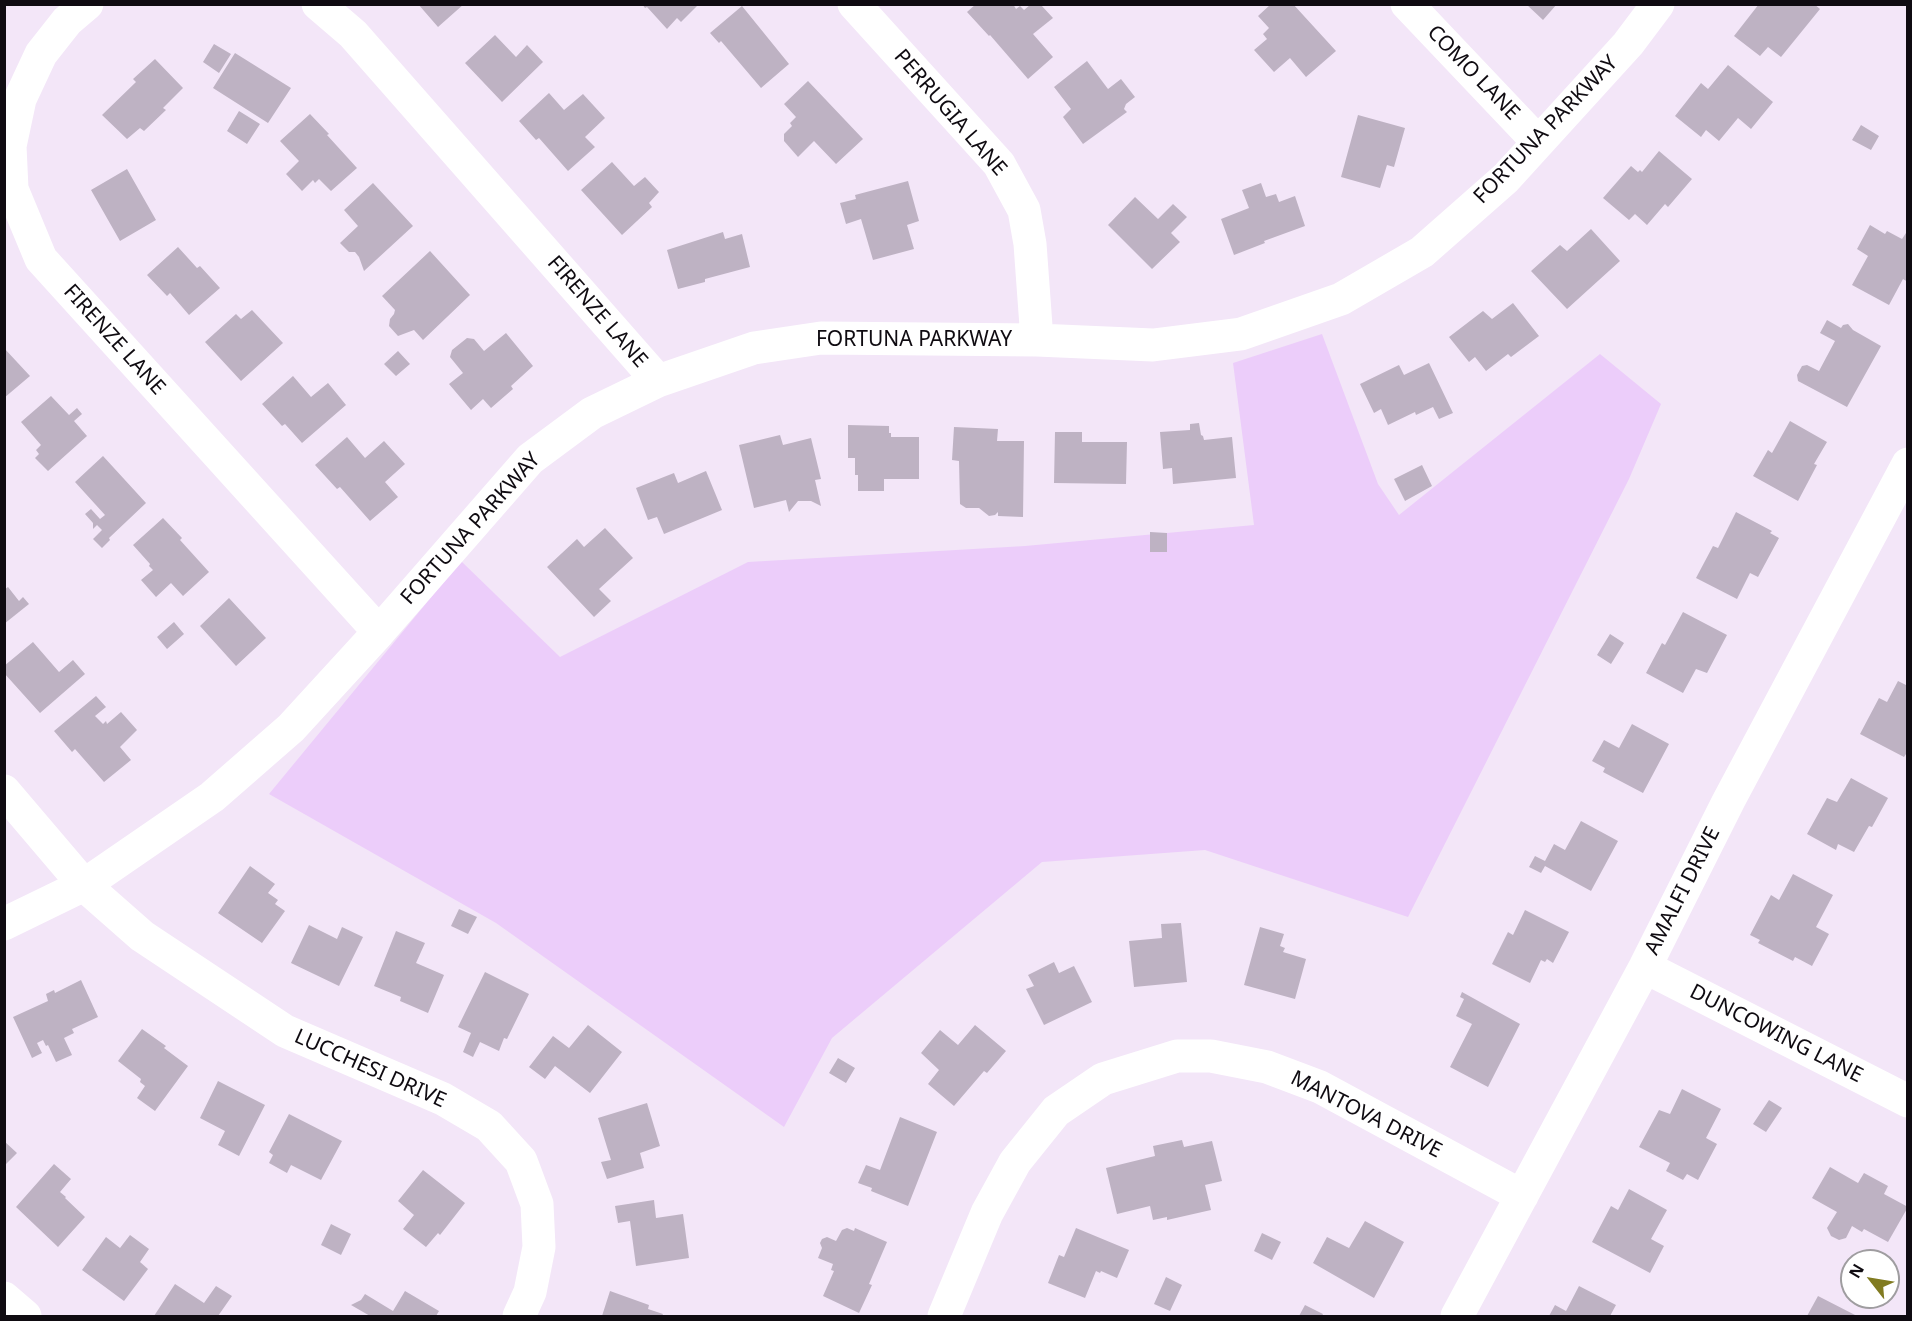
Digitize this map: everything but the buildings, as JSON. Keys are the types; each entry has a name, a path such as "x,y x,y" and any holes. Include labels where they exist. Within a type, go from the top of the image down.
{"street":[{"name":"FIRENZE LANE","path":"87,4 67,21 41,54 20,99 9,146 12,189 41,259 379,632"},
{"name":"FIRENZE LANE","path":"318,4 353,34 658,381"},
{"name":"PERRUGIA LANE","path":"854,4 999,164 1024,210 1030,244 1037,340"},
{"name":"COMO LANE","path":"1407,4 1538,142"},
{"name":"FORTUNA PARKWAY","path":"4,924 84,885 212,797 291,728 379,632 530,459 592,413 658,381 754,348 821,338 1037,340 1153,345 1241,334 1341,299 1422,252 1506,178 1628,44 1658,4"},
{"name":"AMALFI DRIVE","path":"1457,1317 1645,967 1729,800 1908,464"},
{"name":"LUCCHESI DRIVE","path":"4,790 84,885 142,936 285,1031 443,1099 489,1126 521,1161 537,1204 539,1247 530,1292 519,1317"},
{"name":"DUNCOWING LANE","path":"1645,967 1908,1101"},
{"name":"MANTOVA DRIVE","path":"944,1317 987,1214 1009,1172 1056,1111 1103,1079 1177,1056 1211,1056 1267,1066 1320,1087 1522,1196"},
{"path":"4,1298 24,1317"}],"shaded area":[{"path":"1322,334 1378,484 1399,515 1600,354 1661,404 1629,479 1408,917 1205,850 1042,862 832,1038 784,1127 496,923 269,794 461,561 560,657 748,562 1025,546 1254,525 1233,363"}]}
